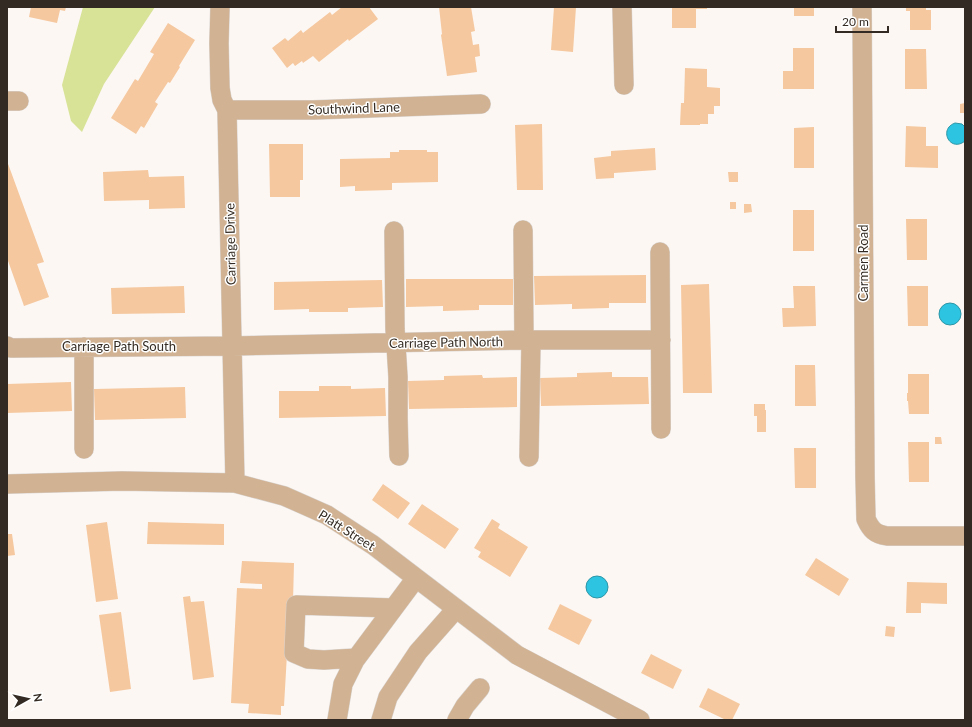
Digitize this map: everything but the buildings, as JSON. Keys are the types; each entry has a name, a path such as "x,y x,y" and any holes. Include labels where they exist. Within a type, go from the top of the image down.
{"street":[{"name":"Carriage Drive","path":"220,7 220,88 222,100 227,110 235,483"},
{"path":"622,7 624,85"},
{"name":"Carmen Road","path":"862,7 866,519 873,530 879,534 887,536 965,536"},
{"name":"Southwind Lane","path":"227,110 313,110 481,104"},
{"path":"523,230 529,456"},
{"path":"394,231 399,456"},
{"path":"660,252 661,428"},
{"name":"Carriage Path North","path":"232,346 527,340 661,340"},
{"name":"Carriage Path South","path":"7,346 11,348 84,346 232,346"},
{"path":"84,346 84,449"},
{"name":"Platt Street","path":"7,484 122,480 235,483 284,496 327,515 373,544 517,655 640,720"},
{"path":"338,720 343,684 356,658 416,578"},
{"path":"356,658 324,660 308,659 294,653 296,605 393,608"},
{"path":"381,720 388,697 418,652 456,609"},
{"path":"457,720 465,706 480,688"}],"green space":[{"path":"83,7 155,7 104,84 82,132 71,121 62,85"}],"water":[{"path":"955,123 962,124 965,127 965,141 960,144 955,144 948,139 947,130"},
{"path":"950,303 958,306 961,314 958,322 950,325 942,322 939,314 942,306"},
{"path":"597,576 605,579 608,587 605,595 597,598 589,595 586,587 589,579"}]}
